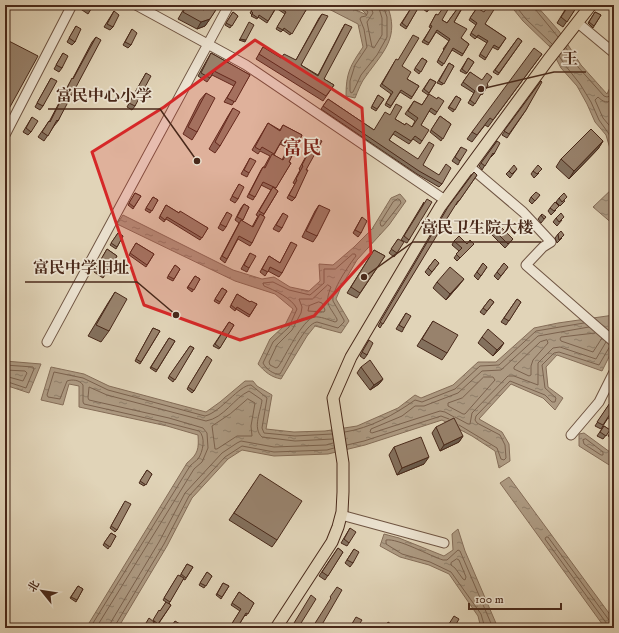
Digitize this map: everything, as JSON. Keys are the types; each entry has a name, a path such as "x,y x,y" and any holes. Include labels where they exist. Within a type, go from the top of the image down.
{"main road":[{"path":"276,628 332,542 341,515 343,463 333,398 351,357 440,207 548,60 591,5"}],"street":[{"path":"5,135 72,5"},
{"path":"136,5 246,65 445,200"},
{"path":"47,342 229,5"},
{"path":"574,27 614,53"},
{"path":"470,167 523,212 551,242 543,247 526,265 614,342"},
{"path":"571,435 599,402 614,372"},
{"path":"341,515 444,543"}],"highlighted area":[{"path":"255,40 362,108 371,253 314,316 240,340 144,305 92,152 164,107"}],"water":[{"path":"321,5 345,5 367,15 357,5 387,5 391,16 391,35 384,51 363,81 355,98 346,96 346,88 350,70 363,47 358,24"},
{"path":"510,5 536,5 559,31 581,65 607,94 614,79 614,162 606,135 595,122 577,86 561,68 550,47 523,21"},
{"path":"614,187 614,225 593,207"},
{"path":"400,194 406,201 389,225 357,260 341,287 336,299 349,321 341,333 315,326 307,336 281,379 268,374 258,364 270,339 285,325 293,309 275,294 235,281 117,224 123,215 233,270 262,279 274,277 290,287 309,291 320,281 319,264 333,265 354,247 372,229 391,198"},
{"path":"614,315 614,347 602,371 557,355 546,367 548,387 563,398 555,410 543,398 511,384 479,419 502,432 509,444 510,461 499,468 495,451 472,436 442,420 365,445 328,454 274,456 242,450 228,459 192,498 167,546 118,628 86,628 187,463 196,454 198,448 198,435 167,426 79,407 79,386 69,384 63,405 41,400 51,367 84,374 109,386 206,412 245,381 253,381 257,386 272,395 266,429 294,432 325,431 357,426 398,408 415,395 421,398 453,385 478,362 496,362 534,328"},
{"path":"5,361 41,364 29,393 5,385"},
{"path":"584,433 614,455 614,468 579,446 579,434"},
{"path":"509,477 614,620 614,628 605,628 500,483"},
{"path":"458,529 465,551 498,628 481,628 478,616 449,574 429,565 400,557 380,546 384,534 399,538 444,556 453,550 452,534"}],"building":[{"path":"87,5 94,5 92,8"},
{"path":"187,5 193,5 204,10 207,5 219,5 210,19 201,22 183,12"},
{"path":"255,5 298,5 306,10 292,34 284,28 283,30 277,27 286,12 277,6 268,21 259,15 258,18 252,14 253,13 251,11"},
{"path":"413,5 420,5 407,27 402,23"},
{"path":"421,5 432,5 429,10"},
{"path":"445,5 450,6 442,20 447,23 460,5 463,6 454,22 467,29 461,38 469,44 463,54 453,48 444,64 438,60 450,39 437,30 429,43 424,40 432,26 430,25 436,14 438,15"},
{"path":"489,5 495,8 485,24 506,38 499,48 494,45 486,58 480,54 488,41 471,33 477,23 470,18 477,8 484,12"},
{"path":"569,5 578,5 567,22 561,17"},
{"path":"114,11 119,15 113,27 107,24"},
{"path":"233,12 238,16 232,26 226,23"},
{"path":"595,12 601,15 594,26 589,22"},
{"path":"322,14 328,16 301,65 318,76 345,24 352,27 324,79 334,85 326,96 259,54 263,47 281,58 284,54 296,60"},
{"path":"249,22 254,25 246,40 240,39"},
{"path":"76,26 81,29 75,42 69,38"},
{"path":"132,29 137,33 131,45 125,42"},
{"path":"413,35 419,38 402,66 411,72 407,79 419,86 412,97 401,90 391,106 386,103 393,92 382,84 396,59 398,60"},
{"path":"96,37 101,40 58,121 57,120 48,136 42,132 49,121 50,122 72,78 73,79"},
{"path":"518,38 522,41 499,73 495,70"},
{"path":"5,39 38,56 5,116"},
{"path":"534,48 542,54 493,120 490,118 477,135 472,132"},
{"path":"63,53 68,56 62,68 56,65"},
{"path":"211,53 250,75 235,102 227,98 236,82 214,71 210,78 201,73"},
{"path":"422,58 427,61 421,72 415,68"},
{"path":"468,58 474,62 467,73 462,69"},
{"path":"449,63 454,66 444,84 439,81"},
{"path":"470,72 482,80 487,73 492,77 484,92 482,92 475,104 470,100 475,91 463,82"},
{"path":"146,73 151,76 135,106 129,103"},
{"path":"51,78 57,81 43,106 37,103"},
{"path":"430,79 436,82 429,93 424,89"},
{"path":"541,81 542,82 526,110 509,134 504,131"},
{"path":"206,93 215,98 197,132 188,127"},
{"path":"429,94 444,101 437,112 431,108 421,125 429,130 422,141 415,136 411,141 395,131 389,140 418,159 429,142 434,145 423,165 439,175 446,164 451,168 442,184 419,171 323,106 328,99 374,130 385,112 390,115 396,104 402,107 395,119 412,127 418,118 408,111 414,101 422,105"},
{"path":"378,95 384,99 377,109 372,106"},
{"path":"456,96 461,99 455,110 449,107"},
{"path":"233,108 240,112 220,146 215,142"},
{"path":"440,116 451,124 443,139 431,130"},
{"path":"32,117 38,121 31,132 26,128"},
{"path":"268,123 280,131 283,125 302,135 289,162 291,163 276,188 263,182 255,197 249,194 263,167 265,168 272,154 283,160 291,145 282,140 274,154 262,147 260,150 255,147"},
{"path":"591,129 603,141 574,171 561,159"},
{"path":"316,138 322,141 306,170 308,170 295,198 289,195"},
{"path":"497,141 500,143 485,166 481,163"},
{"path":"461,147 467,150 460,161 455,157"},
{"path":"250,158 256,161 249,173 244,170"},
{"path":"514,165 517,169 512,174 509,171"},
{"path":"538,165 542,169 537,174 533,171"},
{"path":"474,172 477,175 446,220 447,221 443,228 442,227 383,324 380,322 448,207"},
{"path":"239,184 244,187 238,199 232,196"},
{"path":"273,187 278,191 264,214 259,211"},
{"path":"536,192 540,195 535,201 531,197"},
{"path":"135,193 141,196 134,207 129,203"},
{"path":"564,193 567,197 562,202 559,198"},
{"path":"153,197 158,200 152,211 146,208"},
{"path":"427,199 432,202 409,240 404,236"},
{"path":"555,202 559,206 554,211 550,208"},
{"path":"244,204 249,207 243,220 237,217"},
{"path":"166,205 179,213 180,211 208,228 202,238 167,217 165,220 160,216"},
{"path":"319,205 330,210 317,236 306,231"},
{"path":"227,212 232,215 226,227 220,224"},
{"path":"283,213 288,216 282,228 276,225"},
{"path":"561,213 564,217 559,222 556,218"},
{"path":"260,214 265,217 252,243 239,236 227,259 222,256 241,220 253,227"},
{"path":"542,214 546,217 544,219 541,215"},
{"path":"362,217 367,221 361,233 355,230"},
{"path":"494,220 513,239 508,244 489,225"},
{"path":"561,231 564,235 559,240 558,234"},
{"path":"118,233 123,236 117,247 111,243"},
{"path":"459,236 467,244 470,240 474,244 460,258 456,254 462,248 454,241"},
{"path":"398,239 404,242 397,253 391,249"},
{"path":"291,242 297,245 282,273 270,267 268,272 262,269 269,256 280,263"},
{"path":"136,243 154,254 147,265 130,253"},
{"path":"107,249 117,256 105,274 96,268"},
{"path":"374,250 385,256 360,293 351,287"},
{"path":"250,253 256,256 249,268 244,265"},
{"path":"435,259 439,263 432,272 428,268"},
{"path":"483,263 487,267 481,276 477,272"},
{"path":"504,263 508,267 501,276 497,272"},
{"path":"175,265 180,269 174,279 168,276"},
{"path":"450,267 464,279 450,294 437,282"},
{"path":"195,276 200,279 194,290 188,287"},
{"path":"222,288 227,291 220,302 215,299"},
{"path":"115,292 127,299 109,331 96,325"},
{"path":"237,294 250,302 251,301 257,304 250,315 237,307 236,309 231,305"},
{"path":"490,299 494,302 487,311 483,308"},
{"path":"517,299 521,302 509,321 504,318"},
{"path":"406,313 411,316 404,328 399,325"},
{"path":"433,321 458,335 447,353 422,339"},
{"path":"229,322 234,325 220,348 215,344"},
{"path":"153,328 160,331 141,362 136,359"},
{"path":"488,329 504,343 497,350 482,337"},
{"path":"169,338 175,341 157,370 151,367"},
{"path":"369,340 373,343 367,355 362,352"},
{"path":"190,346 194,348 175,380 169,376"},
{"path":"207,356 212,360 194,391 188,387"},
{"path":"370,360 383,379 374,385 361,367"},
{"path":"614,397 614,416 610,414 603,425 597,422"},
{"path":"454,418 463,436 444,445 436,427"},
{"path":"604,426 610,430 606,436 600,432"},
{"path":"614,427 614,434 611,432"},
{"path":"421,437 429,457 402,468 394,447"},
{"path":"147,470 152,474 146,485 140,481"},
{"path":"260,474 302,501 277,540 234,513"},
{"path":"125,501 131,504 117,530 111,526"},
{"path":"350,528 356,532 349,543 344,539"},
{"path":"111,533 116,536 110,547 104,543"},
{"path":"338,548 343,552 328,576 322,572"},
{"path":"354,549 359,552 353,563 347,560"},
{"path":"187,564 193,567 186,578 181,574"},
{"path":"207,572 212,576 206,586 200,583"},
{"path":"178,575 184,578 170,602 164,598"},
{"path":"223,583 229,586 222,597 217,594"},
{"path":"78,586 83,589 77,600 71,597"},
{"path":"337,587 342,590 320,628 312,628 331,598 330,597"},
{"path":"239,592 254,603 248,614 246,613 237,628 235,628 231,625 241,609 232,603"},
{"path":"311,595 316,599 298,628 291,628"},
{"path":"166,602 171,605 158,624 153,620"},
{"path":"454,616 459,619 454,628 447,627"},
{"path":"356,617 362,620 357,628 351,628 350,627"},
{"path":"149,618 154,622 150,628 143,628"},
{"path":"175,621 180,624 178,628 170,628"},
{"path":"388,622 394,626 392,628 385,628"}],"place":[{"name":"王","path":"481,89"},
{"name":"富民中心小学","path":"197,161"},
{"name":"富民卫生院大楼","path":"364,277"},
{"name":"富民中学旧址","path":"176,315"}],"district":[{"name":"富民","path":"302,148"}]}
